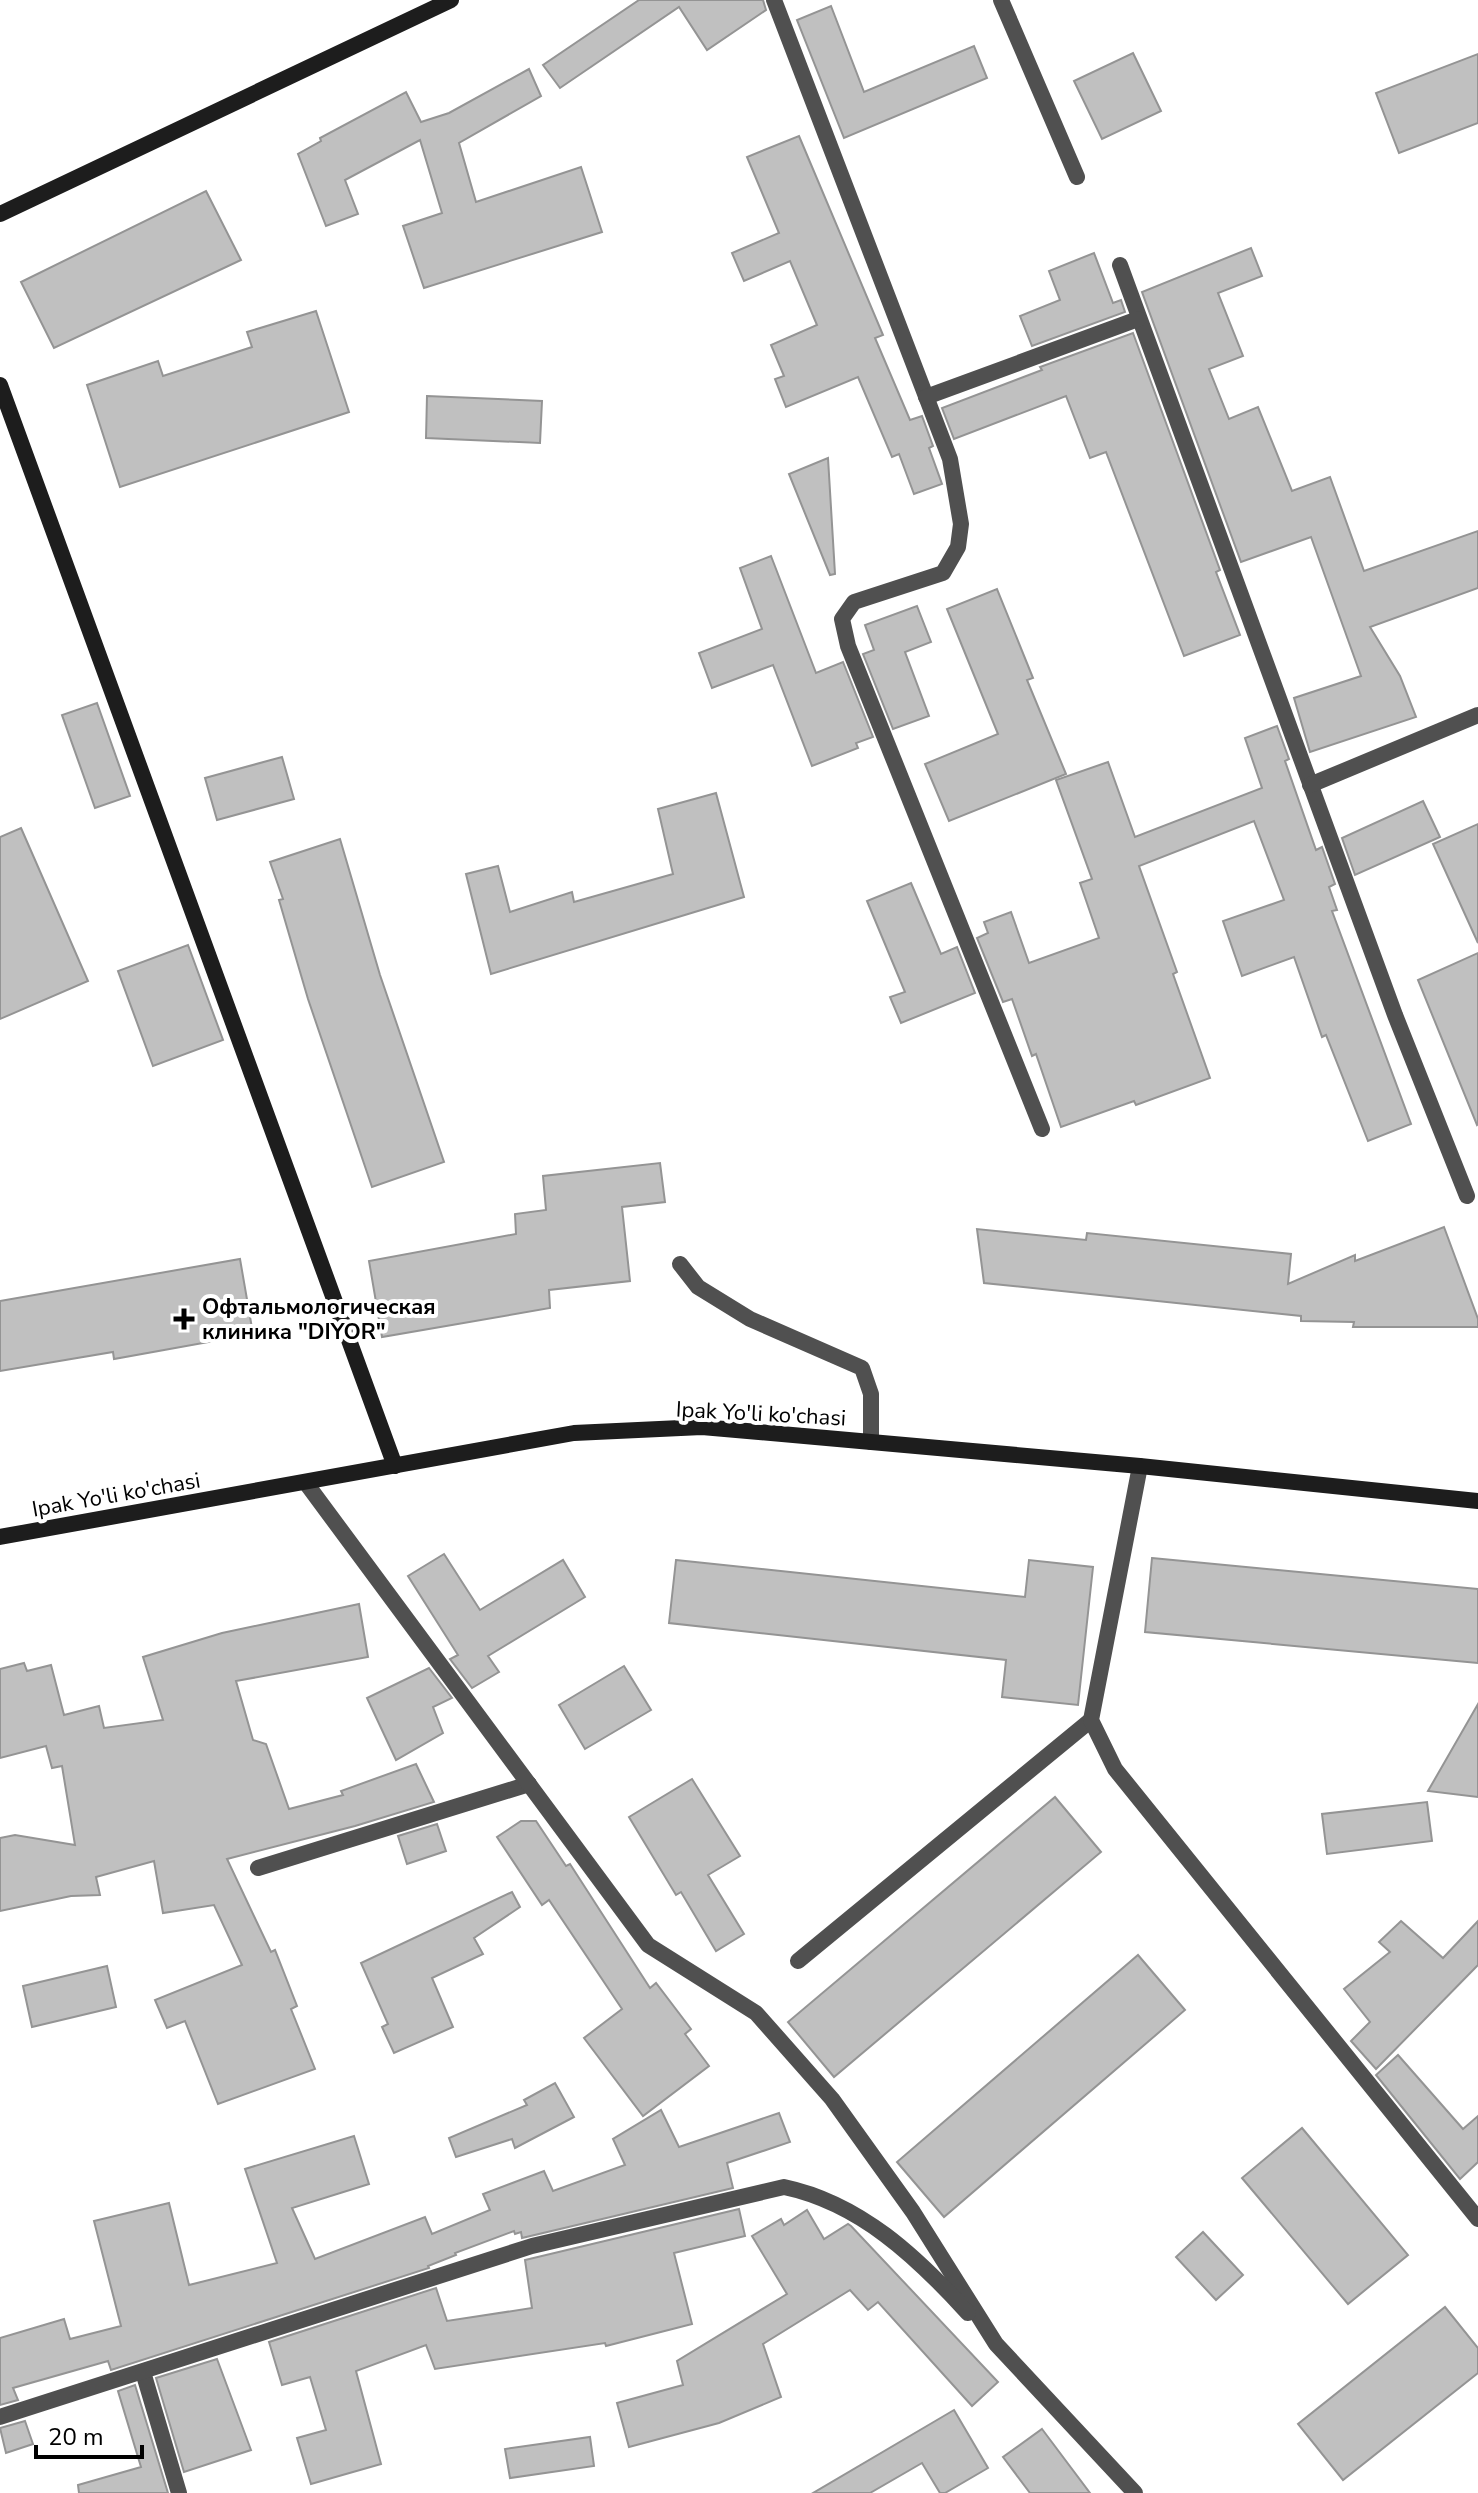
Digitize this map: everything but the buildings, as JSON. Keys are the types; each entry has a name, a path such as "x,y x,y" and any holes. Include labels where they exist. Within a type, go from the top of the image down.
{"street":[{"path":"0,214 451,0"},
{"path":"774,0 950,459 961,524 958,547 943,573 854,602 842,619 848,646 1042,1129"},
{"path":"1001,0 1077,177"},
{"path":"1120,265 1395,1015 1467,1196"},
{"path":"926,397 1138,319"},
{"path":"0,385 395,1466"},
{"path":"1310,785 1478,715"},
{"path":"680,1264 698,1287 750,1319 862,1368 871,1394 871,1442"},
{"name":"Ipak Yo'li ko'chasi","path":"0,1537 574,1433 702,1427 1140,1466 1478,1501"},
{"path":"1140,1466 1091,1720 1115,1769 1478,2219"},
{"path":"306,1483 648,1945 756,2013 832,2099 913,2212 996,2344"},
{"path":"798,1961 1091,1720"},
{"path":"258,1868 529,1784"},
{"path":"0,2417 532,2246 784,2187 812,2193 854,2213 923,2264 1135,2493"},
{"path":"143,2372 179,2493"}],"place":[{"name":"Офтальмологическая клиника \"DIYOR\"","path":"184,1319"}]}
